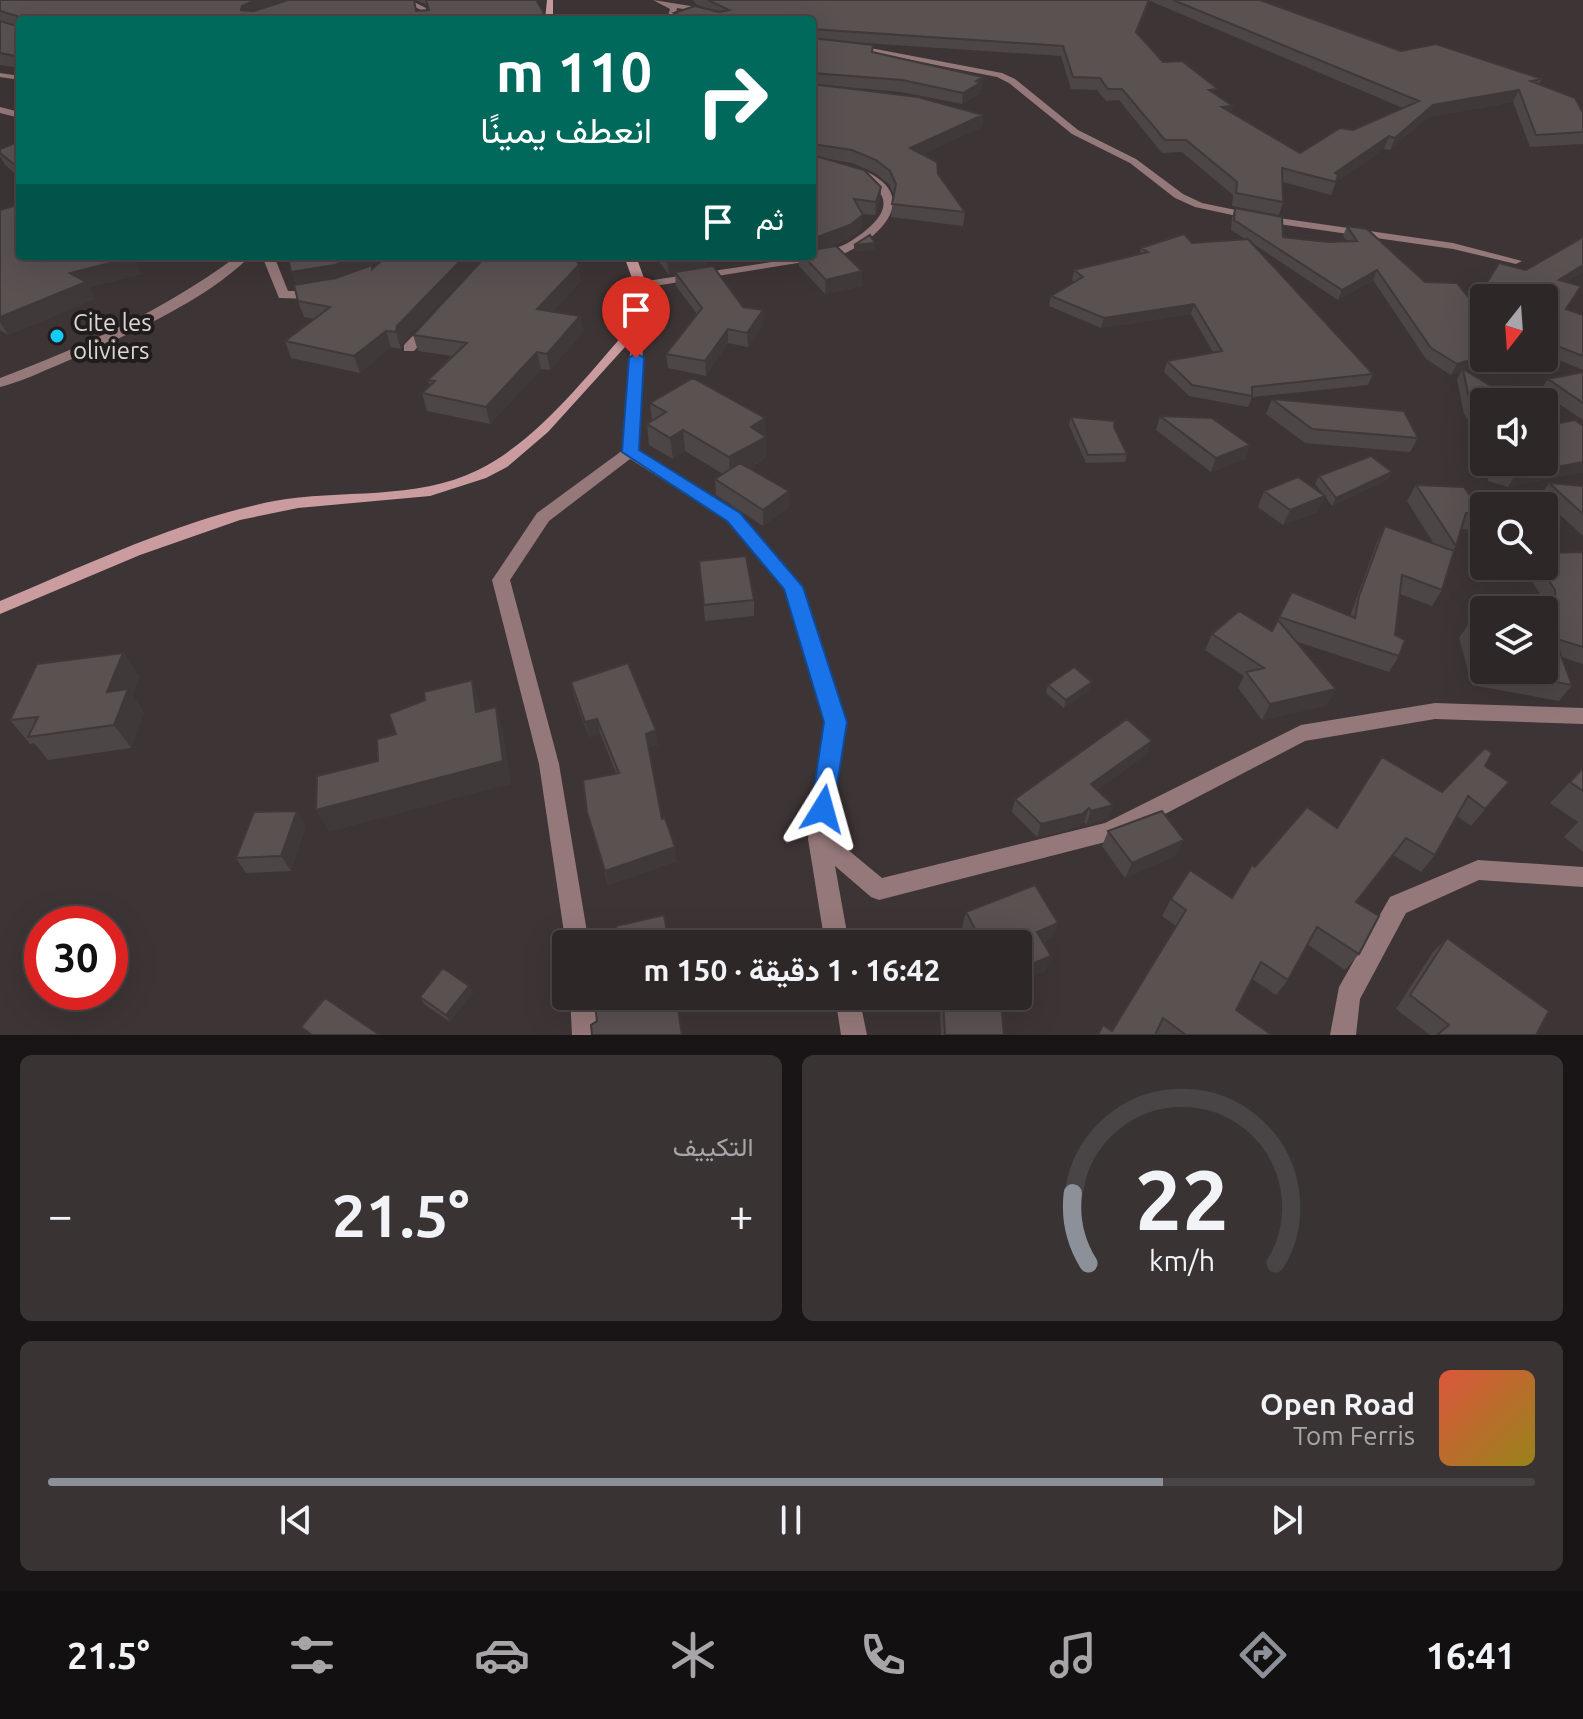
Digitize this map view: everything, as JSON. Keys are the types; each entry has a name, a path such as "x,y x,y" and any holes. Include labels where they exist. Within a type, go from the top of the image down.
{"main road":[{"path":"0,608 188,531 274,507 432,490 481,475 521,450 638,326 640,286 633,260"}],"street":[{"path":"404,0 424,9 425,16"},
{"path":"656,0 674,8 672,16"},
{"path":"669,5 695,8 713,16"},
{"path":"816,44 865,49 999,75 1012,81 1075,132 1133,161 1179,196 1199,205 1265,219 1453,246 1516,261"},
{"path":"816,163 849,169 875,180 886,193 888,209 877,228 855,245 835,254 816,257"},
{"path":"0,383 102,340 196,288 238,260"},
{"path":"270,260 283,295 320,295 332,291"},
{"path":"640,286 798,260"},
{"path":"409,348 441,313"},
{"path":"575,930 549,764 501,580 543,517 630,452 638,326"},
{"path":"630,452 734,517 793,587 836,722 819,839 835,930"},
{"path":"819,839 879,889 1109,832 1301,733 1435,711 1583,716"},
{"path":"1343,1035 1348,996 1398,905 1478,870 1583,877"},
{"path":"583,1010 585,1035"},
{"path":"850,1010 854,1035"}],"building":[{"path":"0,0 256,0 242,6 241,10 254,11 288,0 414,0 416,11 429,10 426,0 536,0 544,13 541,16 17,16 0,11"},
{"path":"708,0 1149,0 1136,32 1163,62 1182,61 1218,89 1209,90 1233,106 1222,107 1300,153 1340,128 1353,130 1419,101 1173,0 1260,0 1401,51 1436,44 1542,79 1531,81 1575,98 1583,113 1583,132 1536,135 1519,90 1433,105 1395,138 1389,136 1335,173 1338,175 1336,182 1282,168 1283,202 1236,193 1237,182 1186,140 1165,140 1122,89 1108,89 1100,78 1073,77 1063,46 816,29 816,16 681,16 674,13 695,6 719,12 729,10"},
{"path":"0,21 13,25 16,23 16,56 0,53"},
{"path":"816,38 873,45 872,52 983,77 976,81 981,82 963,93 902,80 816,73"},
{"path":"816,84 918,97 983,115 910,148 937,162 938,174 965,212 892,204 896,184 890,171 876,160 852,150 816,145"},
{"path":"16,143 16,166 0,153 0,149"},
{"path":"816,156 864,170 881,187 876,202 854,199 863,215 850,225 816,238"},
{"path":"16,205 16,260 122,260 70,273 86,282 0,317 0,210"},
{"path":"1235,208 1282,217 1283,237 1328,242 1357,241 1347,226 1367,229 1425,282 1457,283 1470,299 1470,360 1457,364 1431,348 1377,270 1342,290 1234,220"},
{"path":"1184,234 1192,243 1248,239 1373,374 1252,387 1252,396 1192,385 1167,361 1222,351 1194,304 1104,318 1051,296 1083,277 1074,270 1148,252 1141,248"},
{"path":"870,235 875,243 854,245"},
{"path":"1583,237 1583,265 1559,280 1581,286 1566,309 1583,315 1583,356 1558,346 1558,284 1486,284 1499,263 1526,270"},
{"path":"836,246 862,271 826,280 807,260 816,260 816,249"},
{"path":"289,260 346,260 335,265 291,272"},
{"path":"382,260 461,260 397,326 396,332 386,331 354,356 285,341 330,307 298,301 294,285 336,278 372,265 372,269"},
{"path":"482,260 576,260 579,265 537,309 580,316 547,354 537,352 486,407 422,393 435,381 428,380 467,343 413,335"},
{"path":"713,266 743,307 763,310 747,333 728,329 705,361 666,354 702,308 675,272"},
{"path":"1463,369 1491,386 1511,386 1470,388 1470,403"},
{"path":"1583,372 1583,403 1548,379"},
{"path":"693,378 765,418 751,427 766,437 729,457 683,430 670,438 647,424 666,412 650,403"},
{"path":"1272,399 1404,411 1418,438 1312,429"},
{"path":"1160,416 1212,418 1250,445 1216,458"},
{"path":"1071,417 1115,421 1114,427 1127,454 1088,455"},
{"path":"1575,420 1583,426 1583,462 1558,467 1558,423"},
{"path":"1371,456 1392,472 1336,498 1319,476"},
{"path":"740,463 789,491 763,510 715,479"},
{"path":"1298,477 1325,496 1290,510 1264,491"},
{"path":"1549,483 1583,486 1583,514"},
{"path":"1416,485 1464,487 1470,496 1470,513 1466,513 1456,546"},
{"path":"1385,526 1454,551 1442,590 1402,575 1395,635 1405,640 1399,656 1279,617 1292,592 1355,618 1359,596"},
{"path":"1583,552 1583,647 1558,639 1558,596 1555,596 1548,580 1558,580 1558,553"},
{"path":"746,556 754,600 704,605 699,561"},
{"path":"1239,611 1272,631 1278,620 1336,689 1270,704 1246,672 1264,668 1212,634"},
{"path":"1558,648 1572,685 1558,682"},
{"path":"123,653 107,692 128,689 114,725 28,737 38,717 10,720 37,664"},
{"path":"628,663 656,730 646,734 662,819 665,818 675,847 605,871 587,812 583,780 619,773 597,719 585,722 571,682"},
{"path":"1074,667 1092,682 1066,700 1048,685"},
{"path":"472,680 476,712 496,707 503,761 316,810 317,776 378,761 377,739 396,734 389,714 425,700 424,692"},
{"path":"1127,719 1152,741 1091,784 1113,805 1091,811 1089,808 1082,814 1041,824 1015,799"},
{"path":"1485,748 1492,753 1485,766 1509,782 1485,809 1468,796 1435,855 1406,838 1356,902 1379,916 1359,954 1317,927 1288,980 1261,962 1236,1010 1272,1035 1186,1035 1163,1018 1155,1035 1098,1035 1103,1025 1112,1031 1186,910 1171,899 1190,870 1232,898 1252,865 1255,867 1307,807 1337,828 1382,757 1442,792"},
{"path":"1583,768 1583,791 1570,782"},
{"path":"297,811 281,856 236,858 254,812"},
{"path":"1162,811 1184,840 1132,863 1108,831"},
{"path":"1035,885 1058,923 1037,932 1051,956 1032,964 1032,930 976,930 966,912"},
{"path":"664,915 667,930 616,930 616,926"},
{"path":"1447,938 1549,1011 1536,1035 1437,1035 1449,1025 1410,995"},
{"path":"443,968 469,986 446,1015 420,997"},
{"path":"325,998 380,1035 312,1035 301,1027"},
{"path":"596,1010 678,1010 682,1035 592,1035 591,1025 597,1021"},
{"path":"944,1010 1002,1010 1004,1035 945,1035"}],"place":[{"name":"Cite les oliviers","path":"57,336"}],"route":[{"path":"636,358 630,452 734,517 793,587 836,722 823,809"}]}
